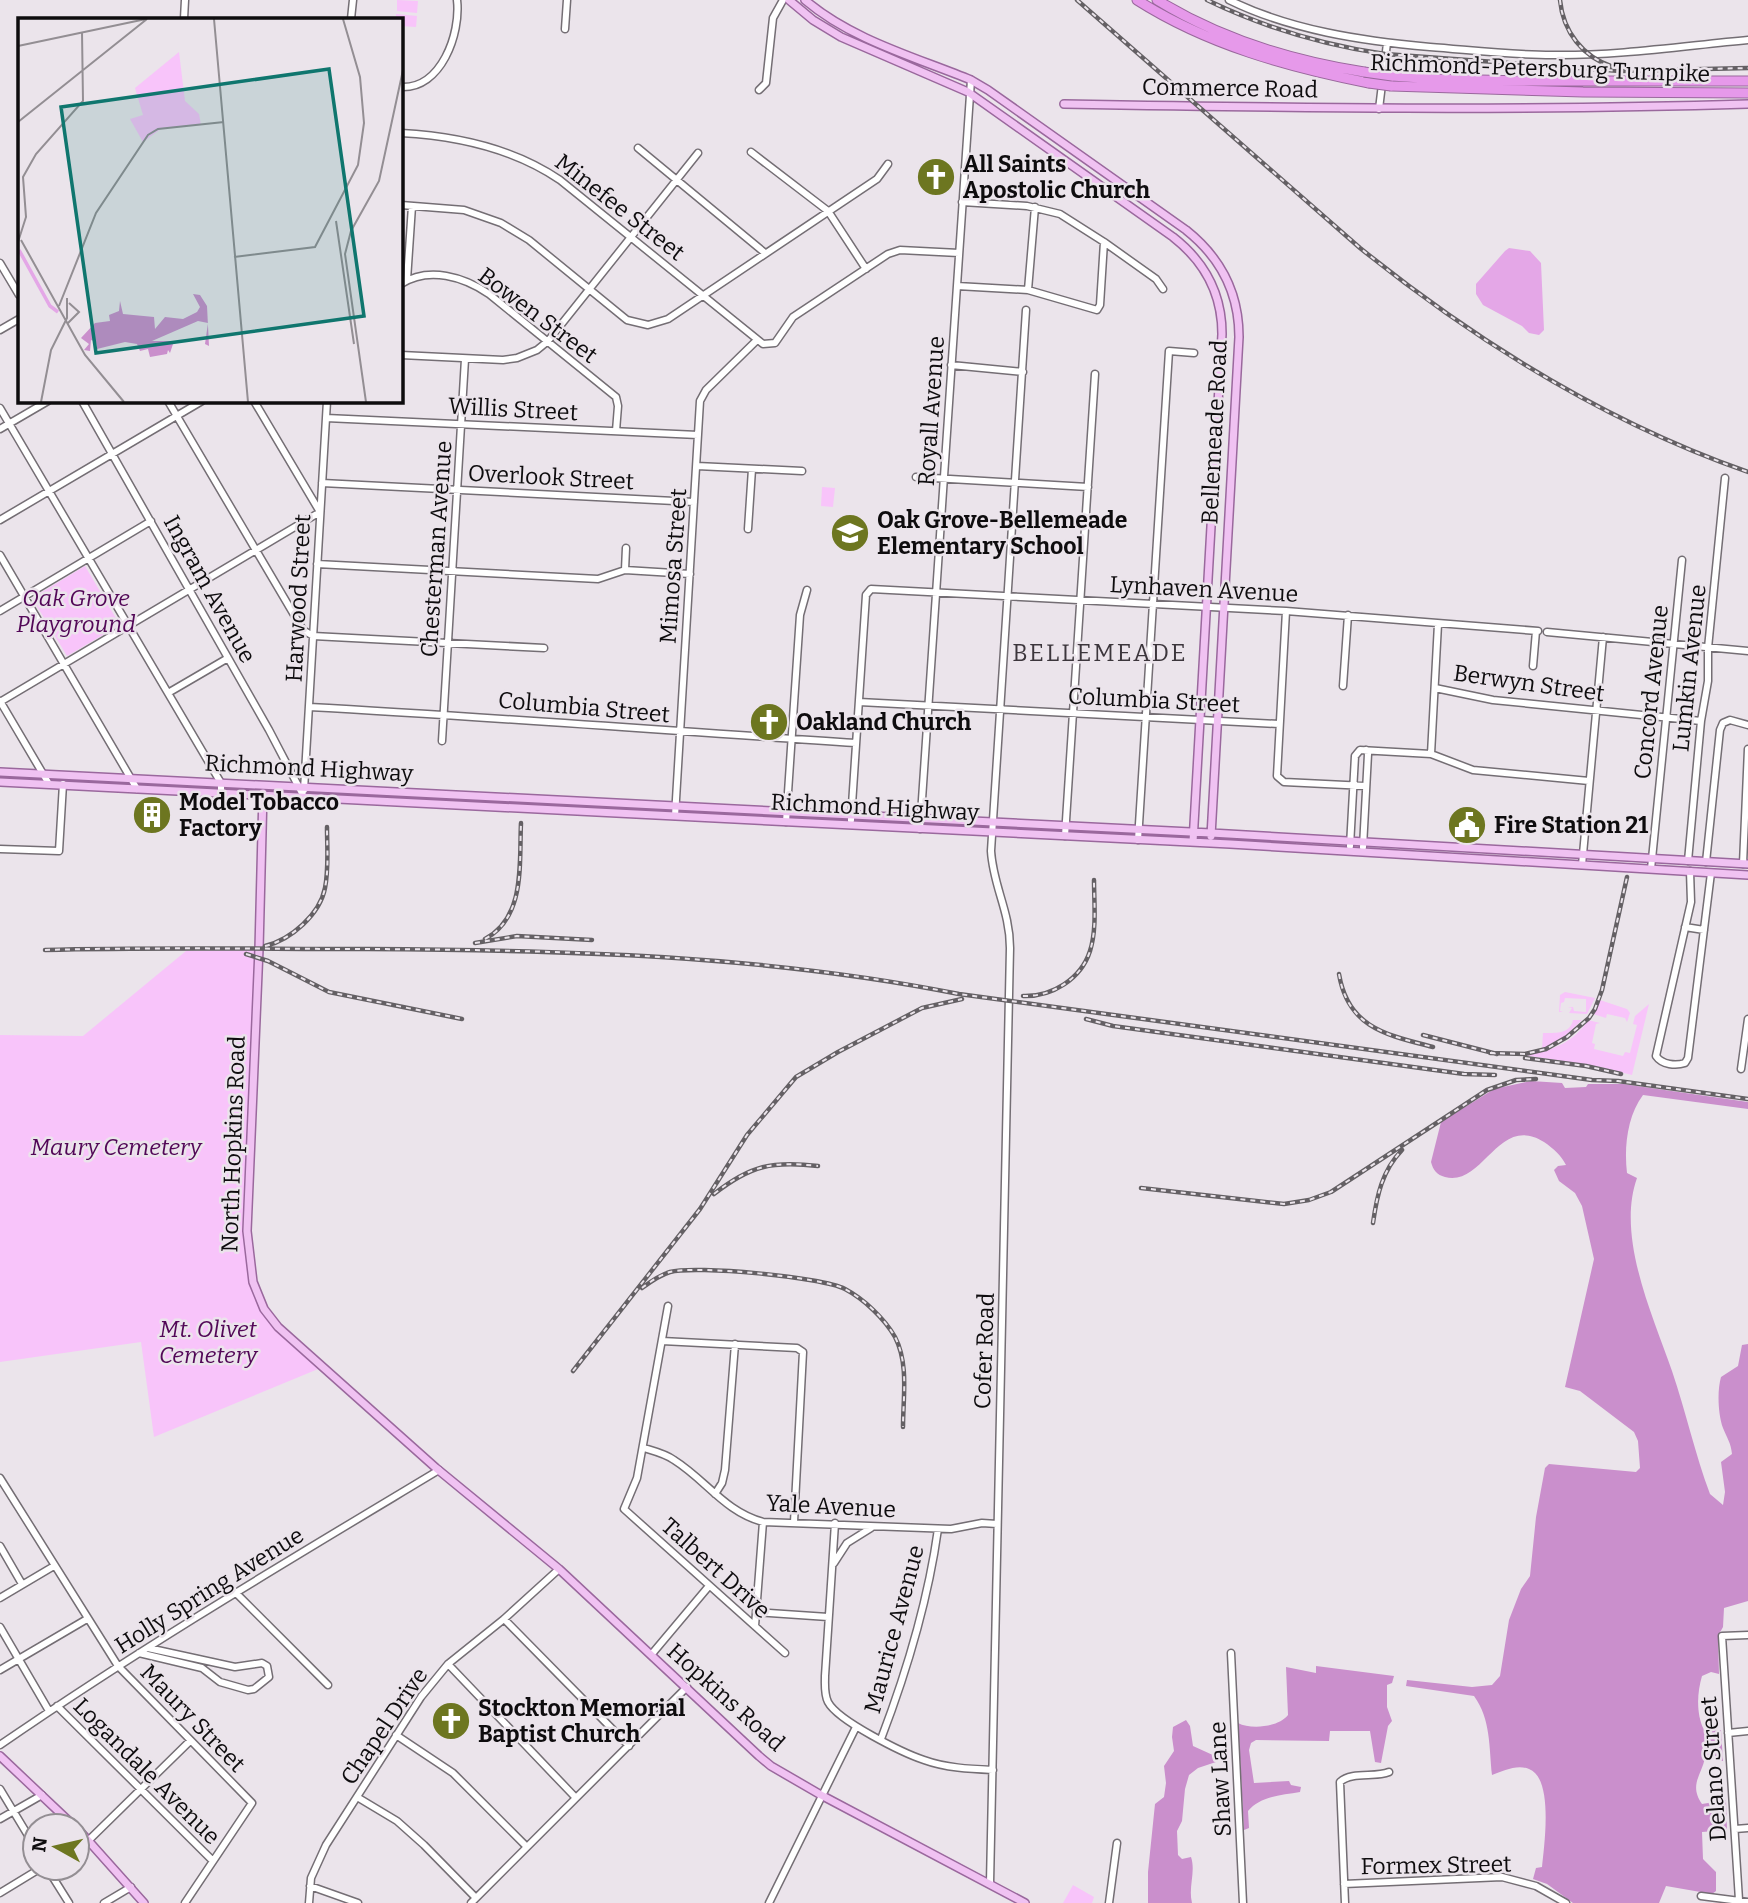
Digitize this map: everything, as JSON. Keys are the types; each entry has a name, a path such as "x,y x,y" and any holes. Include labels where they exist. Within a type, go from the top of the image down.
{"highway":[{"name":"Richmond-Petersburg Turnpike","path":"1138,0 1212,39 1258,56 1304,70 1368,83 1583,92 1748,93"},
{"name":"Richmond-Petersburg Turnpike","path":"1157,0 1241,40 1289,56 1392,76 1515,81 1748,81"}],"main road":[{"path":"789,0 813,20 841,37 970,93"},
{"path":"806,0 852,31 971,80"},
{"name":"Bellemeade Road","path":"971,80 1199,240 1220,266 1231,288 1238,312 1239,337 1211,843"},
{"name":"Bellemeade Road","path":"970,93 1180,242 1202,265 1217,294 1222,334 1193,842"},
{"name":"Commerce Road","path":"1064,104 1379,108 1748,105"},
{"name":"Richmond Highway","path":"0,772 131,779 304,797 1138,839 1748,875"},
{"name":"Richmond Highway","path":"0,782 137,789 302,786 1194,832 1746,864"},
{"name":"North Hopkins Road","path":"262,785 259,954 247,1231 250,1273 264,1309 278,1327 469,1495"},
{"name":"Hopkins Road","path":"469,1495 559,1569 771,1766 1025,1903"},
{"path":"0,1756 60,1812"},
{"path":"91,1842 144,1903"}],"street":[{"path":"184,18 185,0"},
{"path":"351,18 353,0"},
{"path":"402,87 424,83 443,60 455,30 457,0"},
{"path":"565,29 567,0"},
{"path":"759,90 766,83 773,18 783,0"},
{"path":"1229,0 1270,17 1329,33 1387,43 1552,55 1637,51 1748,40"},
{"path":"1379,108 1387,43"},
{"name":"Royall Avenue","path":"920,829 971,80"},
{"name":"Minefee Street","path":"402,133 435,135 481,145 503,150 530,162 560,180 757,340"},
{"path":"638,148 765,253"},
{"path":"751,152 828,211 866,269"},
{"path":"402,355 510,359 537,350 548,341 698,153"},
{"path":"402,205 464,210 501,223 529,240 631,322 648,325 660,323 704,296 877,179 888,164"},
{"path":"962,202 1035,207 1070,219 1156,279 1163,289"},
{"path":"404,282 412,206"},
{"path":"1028,290 1035,207"},
{"path":"957,286 1028,290 1097,310 1100,305 1104,242"},
{"path":"757,340 769,345 775,344 793,317 888,254 900,250 959,253"},
{"path":"0,263 18,293"},
{"name":"Bowen Street","path":"404,282 443,275 468,282 489,294 616,397 616,431"},
{"name":"Cofer Road","path":"990,1883 1010,948 1008,915 993,870 992,832 1026,310"},
{"path":"0,330 18,320"},
{"name":"Mimosa Street","path":"675,816 700,406 704,393 757,340"},
{"path":"1138,839 1169,351 1194,353"},
{"name":"Chesterman Avenue","path":"442,741 465,359"},
{"path":"951,365 1023,372"},
{"path":"1065,836 1096,374"},
{"path":"0,429 46,402"},
{"name":"Ingram Avenue","path":"83,402 302,786 304,797"},
{"path":"169,402 303,630 313,636 544,648"},
{"path":"0,520 200,402"},
{"path":"49,784 0,701 320,512 255,402"},
{"name":"Harwood Street","path":"302,786 327,402"},
{"path":"0,408 221,787"},
{"name":"Willis Street","path":"326,418 698,435"},
{"path":"697,467 802,471"},
{"path":"748,529 752,469"},
{"path":"916,477 1088,486"},
{"name":"Lumkin Avenue","path":"1688,861 1701,721 1708,681 1725,478"},
{"name":"Overlook Street","path":"322,484 694,502"},
{"path":"0,611 152,522"},
{"path":"625,570 626,548"},
{"path":"0,555 137,789"},
{"name":"Concord Avenue","path":"1651,869 1682,560"},
{"path":"317,564 598,579 625,570 690,574"},
{"name":"Lynhaven Avenue","path":"859,702 868,591 874,589 1224,607 1537,631 1533,666"},
{"path":"786,822 800,615 807,590"},
{"path":"1286,611 1276,773 1278,779 1284,782 1366,786"},
{"path":"1343,686 1348,615"},
{"path":"1430,754 1438,624"},
{"path":"1547,632 1748,651"},
{"path":"1582,865 1603,637"},
{"path":"168,694 228,658"},
{"name":"Berwyn Street","path":"1435,688 1493,700 1701,721"},
{"path":"850,825 859,702"},
{"name":"Columbia Street","path":"859,702 1279,724"},
{"name":"Columbia Street","path":"309,707 856,743"},
{"path":"1706,862 1720,730 1727,720 1748,725"},
{"path":"1746,864 1748,749"},
{"path":"1350,851 1356,754 1360,750 1430,754 1473,770 1589,781"},
{"path":"1362,852 1368,754 1366,750"},
{"path":"289,766 298,769 305,762"},
{"path":"0,849 59,851 63,785"},
{"path":"1690,871 1691,902 1656,1056 1662,1062 1678,1065 1685,1063 1688,1058 1711,873"},
{"path":"1685,927 1704,930"},
{"path":"1741,1069 1748,1019"},
{"path":"644,1448 668,1306"},
{"path":"662,1341 797,1348 803,1352 794,1522"},
{"path":"715,1494 722,1483 725,1470 735,1344"},
{"name":"Yale Avenue","path":"644,1448 674,1459 736,1511 763,1522 938,1529 996,1524"},
{"name":"Talbert Drive","path":"644,1448 637,1478 624,1508 785,1653"},
{"name":"Holly Spring Avenue","path":"0,1745 236,1592 439,1471"},
{"name":"Maury Street","path":"0,1478 118,1666 252,1803 213,1861"},
{"path":"755,1626 763,1522"},
{"path":"835,1524 825,1692 834,1711 856,1727 923,1760 966,1769 993,1770"},
{"path":"832,1567 847,1542 864,1530 876,1526"},
{"name":"Maurice Avenue","path":"881,1739 898,1695 932,1573 938,1529"},
{"path":"0,1546 22,1584"},
{"path":"0,1598 54,1566"},
{"name":"Chapel Drive","path":"309,1903 313,1870 326,1845 421,1697 449,1664 559,1569"},
{"path":"651,1655 709,1586"},
{"path":"236,1592 328,1685"},
{"path":"756,1612 828,1617"},
{"path":"0,1670 87,1619"},
{"path":"503,1619 629,1746"},
{"name":"Logandale Avenue","path":"0,1627 49,1711"},
{"name":"Delano Street","path":"1739,1900 1722,1636 1748,1634"},
{"path":"139,1653 202,1668 220,1682 248,1690 254,1689 269,1676 269,1670 262,1663 235,1667 148,1648"},
{"name":"Shaw Lane","path":"1231,1653 1243,1903"},
{"path":"449,1664 576,1798"},
{"path":"357,1797 397,1821 424,1845 474,1900 687,1687"},
{"name":"Logandale Avenue","path":"57,1706 213,1861"},
{"path":"769,1903 856,1727"},
{"path":"1728,1733 1748,1731"},
{"path":"396,1735 453,1773 526,1846"},
{"path":"91,1838 190,1741"},
{"path":"1345,1903 1340,1782 1348,1777 1390,1772"},
{"path":"0,1789 21,1823"},
{"path":"0,1819 42,1795"},
{"path":"1735,1829 1748,1828"},
{"path":"1109,1903 1117,1843"},
{"path":"186,1903 213,1861"},
{"name":"Formex Street","path":"1344,1884 1502,1877 1536,1886 1566,1903"},
{"path":"0,1893 21,1880"},
{"path":"56,1882 69,1903"},
{"path":"310,1886 358,1903"},
{"path":"104,1903 131,1887"},
{"path":"1701,1896 1748,1902"}],"green space":[{"path":"397,0 418,1 417,13 397,11"},
{"path":"396,14 417,16 416,27 402,26 402,18 396,18"},
{"path":"822,487 835,488 833,507 821,506"},
{"name":"Oak Grove Playground","path":"85,566 120,625 67,656 32,598"},
{"name":"Maury Cemetery","path":"259,950 249,1129 251,1269 266,1310 323,1367 154,1437 141,1342 0,1362 0,1035 83,1036 186,951"},
{"path":"1565,992 1595,998 1587,1014 1569,1013 1572,1008 1568,1007 1573,1007 1574,1011 1586,1012 1586,999 1565,998 1561,1003 1560,1011 1563,1012 1559,1012 1560,995"},
{"path":"1600,1000 1627,1009 1630,1013 1627,1022 1625,1018 1607,1014 1606,1018 1593,1014"},
{"path":"1649,1004 1632,1075 1524,1055 1568,1041 1588,1020 1600,1023 1596,1024 1592,1043 1595,1044 1594,1049 1623,1056 1625,1052 1630,1053 1637,1025 1633,1024 1635,1016"},
{"path":"1573,1020 1582,1020 1561,1040 1542,1049 1543,1033 1566,1030"},
{"path":"1073,1885 1094,1897 1092,1903 1063,1903"}],"shaded area":[{"path":"1509,248 1530,251 1541,263 1544,330 1539,335 1529,333 1522,326 1483,305 1476,294 1476,284"},
{"path":"1531,1081 1562,1083 1565,1088 1586,1087 1588,1084 1623,1084 1748,1102 1748,1109 1643,1095 1630,1122 1626,1153 1627,1173 1637,1178 1631,1225 1640,1276 1710,1494 1723,1505 1725,1492 1721,1462 1732,1454 1720,1416 1720,1383 1721,1377 1738,1366 1742,1345 1748,1344 1748,1601 1724,1608 1723,1627 1718,1636 1719,1674 1711,1672 1702,1676 1698,1696 1704,1730 1721,1730 1723,1761 1705,1758 1696,1791 1702,1804 1726,1800 1727,1830 1702,1832 1703,1859 1716,1872 1716,1891 1712,1894 1666,1886 1659,1903 1573,1903 1547,1884 1533,1879 1536,1868 1542,1867 1546,1814 1542,1785 1537,1775 1520,1767 1492,1775 1484,1714 1474,1696 1406,1686 1407,1680 1472,1687 1492,1685 1500,1676 1509,1620 1521,1589 1530,1576 1536,1517 1545,1468 1549,1464 1636,1472 1640,1468 1638,1441 1634,1432 1580,1391 1565,1387 1594,1259 1582,1206 1575,1193 1559,1181 1554,1170 1558,1166 1566,1165 1562,1158 1544,1142 1528,1136 1515,1137 1503,1143 1470,1172 1459,1177 1440,1175 1431,1162 1441,1122 1494,1089"},
{"path":"1316,1666 1394,1676 1392,1683 1387,1685 1387,1707 1392,1721 1388,1726 1381,1763 1375,1762 1370,1731 1330,1731 1329,1741 1256,1740 1251,1743 1249,1750 1254,1783 1289,1781 1291,1785 1301,1787 1300,1792 1272,1797 1253,1806 1248,1811 1249,1828 1244,1830 1238,1723 1264,1726 1284,1719 1288,1715 1286,1667 1316,1673"},
{"path":"1186,1720 1190,1726 1193,1746 1215,1756 1216,1762 1198,1768 1189,1775 1182,1821 1177,1831 1178,1855 1182,1859 1191,1857 1192,1903 1148,1903 1148,1872 1155,1804 1164,1797 1164,1766 1174,1751 1173,1727"}],"railway":[{"path":"1077,0 1360,248 1450,316 1544,377 1593,404 1695,452 1748,472"},
{"path":"1207,0 1294,34 1385,54 1620,71 1748,68"},
{"path":"1560,0 1565,23 1576,42 1592,57 1613,67"},
{"path":"485,939 508,917 514,903 520,871 521,823"},
{"path":"265,946 285,938 303,925 322,898 326,880 327,827"},
{"path":"1490,1053 1525,1054 1546,1049 1567,1037 1589,1018 1602,990 1627,877"},
{"path":"1023,996 1055,990 1072,978 1086,961 1094,934 1094,880"},
{"path":"475,943 517,936 592,940"},
{"path":"45,950 206,948 516,951 739,963 1748,1099"},
{"path":"246,954 268,961 329,992 462,1019"},
{"path":"1339,974 1351,1007 1361,1018 1385,1033 1433,1047"},
{"path":"573,1371 700,1209 747,1135 796,1077 922,1008 962,999"},
{"path":"1086,1019 1113,1026 1464,1074 1495,1075"},
{"path":"1423,1035 1497,1054"},
{"path":"1525,1058 1586,1066 1621,1074"},
{"path":"1141,1188 1284,1204 1309,1200 1331,1192 1487,1090 1516,1080 1536,1079"},
{"path":"1373,1223 1381,1184 1402,1150"},
{"path":"714,1194 739,1177 763,1167 788,1164 818,1166"},
{"path":"642,1288 670,1272 705,1270 811,1280 845,1289 873,1310 895,1337 904,1370 903,1427"}],"place":[{"name":"All Saints Apostolic Church","path":"936,177"},
{"name":"Oak Grove-Bellemeade Elementary School","path":"850,533"},
{"name":"Oakland Church","path":"769,722"},
{"name":"Model Tobacco Factory","path":"152,815"},
{"name":"Fire Station 21","path":"1467,825"},
{"name":"Stockton Memorial Baptist Church","path":"451,1721"}],"district":[{"name":"BELLEMEADE","path":"1100,653"}],"park label":[{"name":"Mt. Olivet Cemetery","path":"208,1342"}]}
